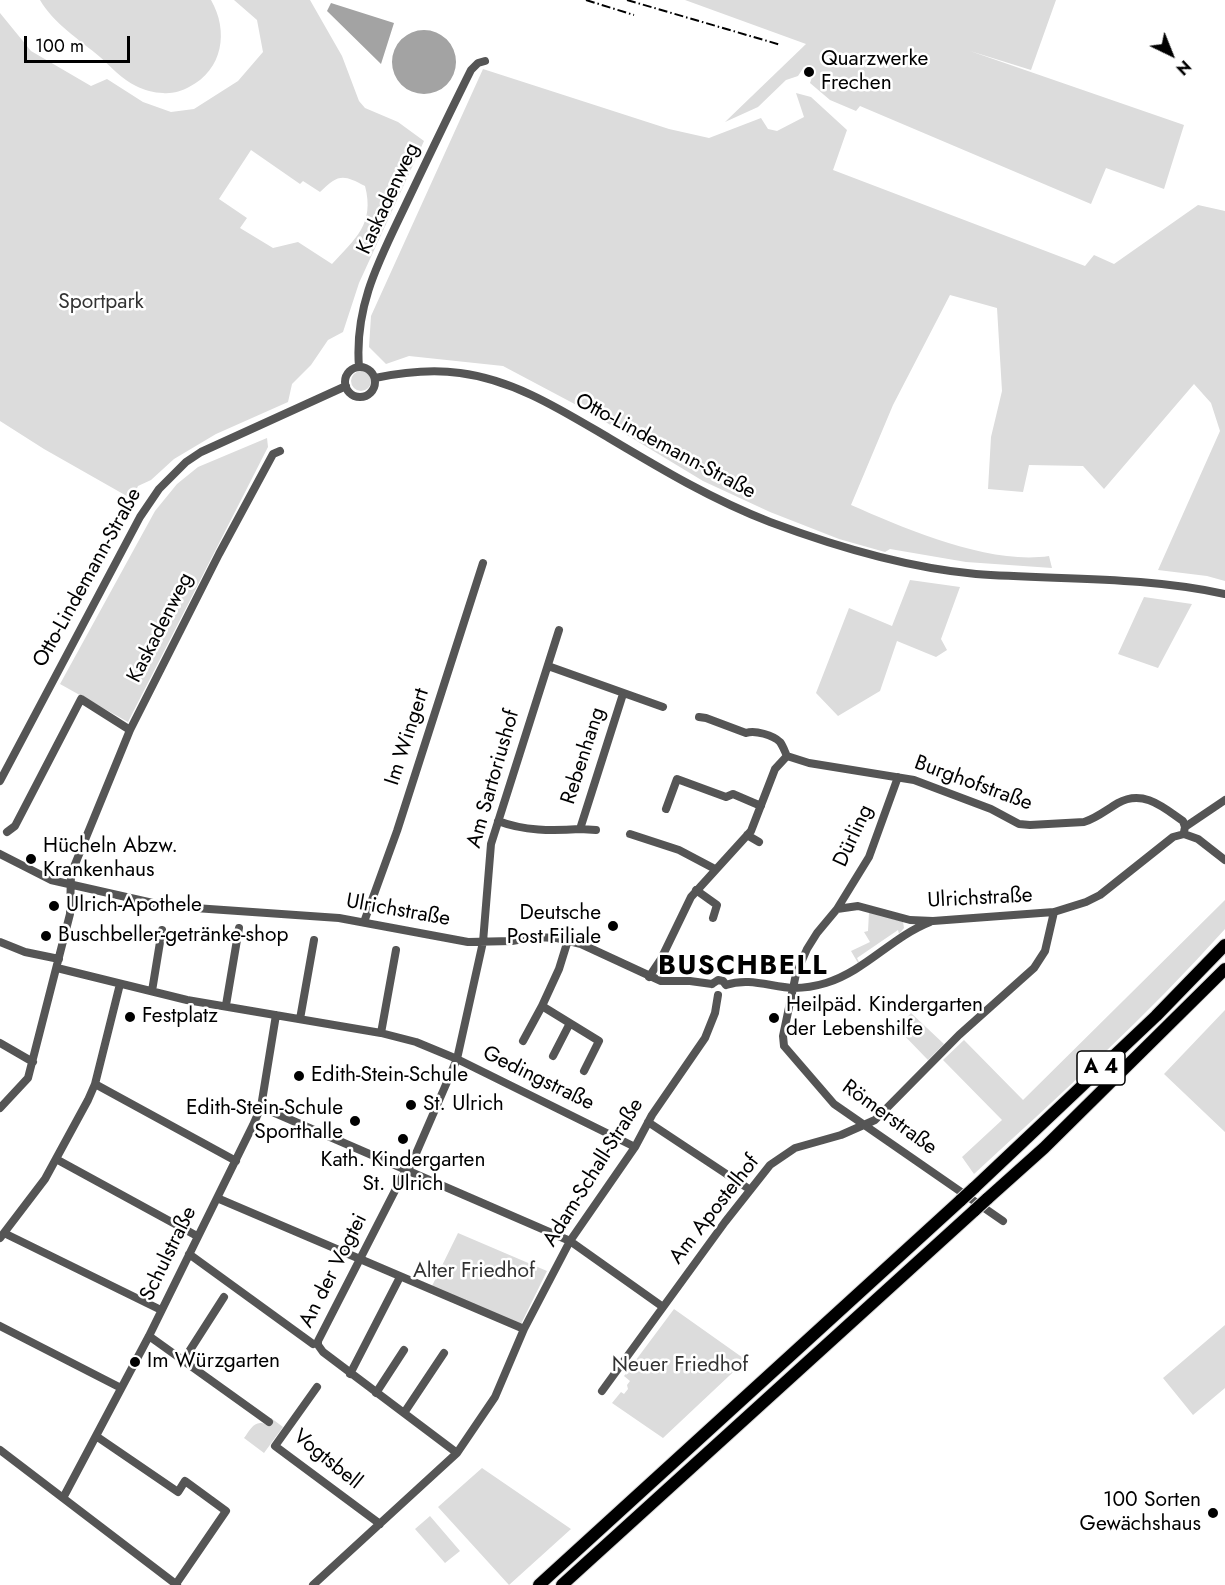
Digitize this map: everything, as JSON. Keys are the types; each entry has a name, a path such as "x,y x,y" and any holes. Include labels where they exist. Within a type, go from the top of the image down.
{"highway":[{"name":"A 4","path":"539,1585 974,1188 1156,1016 1225,945"},
{"name":"A 4","path":"561,1585 1044,1148 1225,969"}],"street":[{"name":"Kaskadenweg","path":"359,367 357,345 360,320 380,260 471,70 478,63 485,61"},
{"path":"359,367 367,368 375,378 371,392 362,397 352,394 346,386 348,373 359,367"},
{"name":"Otto-Lindemann-Straße","path":"375,378 408,372 437,371 462,373 495,381 520,390 565,412 686,483 732,506 810,536 876,555 920,565 974,573 1119,581 1196,588 1225,594"},
{"name":"Otto-Lindemann-Straße","path":"0,781 140,517 159,489 186,462 216,443 346,386"},
{"name":"Kaskadenweg","path":"0,1108 28,1078 70,914 71,874 130,730 267,464 273,454 280,451"},
{"name":"Im Wingert","path":"364,922 397,831 483,563"},
{"name":"Am Sartoriushof","path":"483,942 490,850 559,630"},
{"name":"Rebenhang","path":"548,666 663,707"},
{"name":"Rebenhang","path":"580,829 623,694"},
{"path":"7,832 15,826 81,699 130,730"},
{"path":"649,977 696,890 753,826 775,769 787,756 775,738 752,731 746,733 699,717"},
{"name":"Burghofstraße","path":"787,756 809,763 914,780 1025,825 1084,822 1132,798 1148,799 1183,821 1184,831 1225,860"},
{"name":"Dürling","path":"837,909 869,857 898,777"},
{"path":"666,809 677,779 726,797 733,795 761,806"},
{"path":"1184,831 1225,800"},
{"name":"Rebenhang","path":"498,821 529,829 596,830"},
{"name":"Ulrichstraße","path":"837,909 858,906 904,918 933,921 1054,912 1100,895 1158,847 1184,831"},
{"path":"630,834 679,850 715,869"},
{"path":"747,835 759,842"},
{"name":"Ulrichstraße","path":"0,854 51,880 166,906 318,916 364,922 443,939 483,942 546,937 568,940 649,977 666,982 690,981 712,984"},
{"path":"696,890 717,904 713,918"},
{"path":"793,988 807,950 817,933 837,909"},
{"name":"Am Apostelhof","path":"602,1391 749,1189 770,1165 783,1155 807,1143 841,1136 875,1120 959,1035 1034,968 1045,951 1054,912"},
{"path":"904,918 910,925 909,932"},
{"path":"726,985 733,982 750,982 793,988 837,979 909,932 933,921"},
{"path":"226,1005 239,928"},
{"path":"152,992 162,930"},
{"path":"300,1018 314,940"},
{"path":"523,1041 559,969 568,940"},
{"name":"Gedingstraße","path":"0,942 58,964 152,992 187,1000 381,1032 416,1042 457,1059 635,1147"},
{"name":"An der Vogtei","path":"457,1454 350,1374 323,1352 318,1341 411,1165 457,1059 483,942"},
{"path":"381,1032 396,950"},
{"path":"718,980 723,981 726,985 724,992 718,994 713,992 712,984 718,980"},
{"path":"120,984 95,1084 45,1179 2,1236 161,1310"},
{"name":"Römerstraße","path":"793,988 783,1036 784,1046 834,1104 1003,1221"},
{"name":"Adam-Schall-Straße","path":"313,1585 457,1454 495,1397 524,1329 570,1241 635,1147 648,1122 705,1038 715,1013 718,994"},
{"path":"542,1006 599,1041 584,1071"},
{"name":"Schulstraße","path":"63,1498 149,1336 261,1107 276,1015"},
{"path":"553,1056 570,1023"},
{"path":"0,1043 33,1062"},
{"path":"95,1084 236,1161"},
{"path":"261,1107 570,1241 663,1306"},
{"path":"648,1122 749,1189"},
{"path":"56,1159 197,1236"},
{"path":"217,1198 524,1329"},
{"path":"189,1254 313,1344"},
{"path":"350,1374 400,1277"},
{"path":"183,1361 224,1297"},
{"path":"0,1326 121,1388"},
{"path":"149,1336 269,1422"},
{"path":"376,1393 404,1350"},
{"path":"404,1413 444,1353"},
{"name":"Vogtsbell","path":"317,1387 275,1446 380,1524"},
{"path":"0,1450 176,1585 226,1510 185,1481 178,1492 96,1436"}],"green space":[{"path":"40,0 211,0 220,24 221,37 216,60 200,80 189,87 169,93 149,91 121,76 59,24"},
{"name":"Sportpark","path":"234,0 310,0 342,56 359,101 365,108 398,122 424,141 359,283 343,332 328,340 311,365 292,384 288,402 216,434 174,459 151,480 138,486 132,499 0,421 0,13 31,51 91,86 107,79 143,102 171,112 194,109 238,81 263,52 257,20","holes":["251,150 300,184 303,181 320,192 336,179 346,178 365,186 367,199 365,221 355,238 332,264 298,242 273,248 240,228 247,218 219,199"]},
{"path":"685,0 1056,0 1031,70 970,51 1184,125 1164,189 1106,168 1091,204 860,106 856,111 830,100 810,83 813,74 804,67 798,76 786,80 758,107 725,122 806,44"},
{"path":"483,69 669,129 709,138 761,118 768,129 777,131 804,117 796,93 811,97 847,130 833,170 1085,266 1094,255 1114,264 1198,205 1225,211 1225,581 1207,576 1158,570 1220,431 1211,403 1194,384 1104,489 1083,466 1029,465 1023,492 988,489 991,437 1002,391 997,308 950,295 893,405 851,505 922,534 974,550 1000,555 1049,556 1052,568 966,562 890,549 885,552 839,539 770,512 703,481 584,409 503,366 409,356 386,364 369,347 371,316"},
{"path":"361,371 368,374 371,381 368,388 361,391 354,388 351,381 354,374"},
{"path":"267,438 268,447 128,722 60,684 155,511 177,484 198,467"},
{"path":"910,580 960,587 941,639 947,650 936,657 897,641 880,691 838,716 816,693 849,608 892,626"},
{"path":"1144,597 1192,604 1158,668 1118,654"},
{"path":"1225,900 1225,929 1134,1024 974,1174 962,1157 1002,1120 943,1060 964,1040 1023,1100"},
{"path":"869,912 903,922 904,928 899,934 898,930 857,958 858,963 851,951 870,942 864,932 868,931"},
{"path":"1225,1010 1225,1132 1164,1074"},
{"path":"911,1013 944,1044 928,1060 897,1028"},
{"name":"Alter Friedhof","path":"458,1233 547,1271 521,1324 432,1286"},
{"name":"Neuer Friedhof","path":"674,1309 746,1360 663,1438 612,1403 621,1392 624,1394 628,1389 627,1385 630,1381 624,1376"},
{"path":"1225,1325 1225,1388 1193,1415 1163,1378"},
{"path":"271,1418 283,1427 264,1453 244,1438 253,1426 259,1423 267,1425"},
{"path":"482,1468 571,1529 509,1585 438,1507"},
{"path":"430,1516 460,1551 445,1563 415,1529"}],"shaded area":[{"path":"331,3 394,23 381,64 327,11"},
{"path":"418,30 430,30 447,39 454,50 456,62 454,74 447,85 430,94 418,94 406,89 397,80 392,68 392,56 397,44 406,35"}],"railway":[{"path":"586,0 634,15"},
{"path":"627,0 781,45"}],"place":[{"name":"Quarzwerke Frechen","path":"809,72"},
{"name":"Hücheln Abzw. Krankenhaus","path":"31,859"},
{"name":"Ulrich-Apothele","path":"54,906"},
{"name":"Deutsche Post Filiale","path":"613,926"},
{"name":"Buschbeller-getränke-shop","path":"46,936"},
{"name":"Festplatz","path":"130,1017"},
{"name":"Heilpäd. Kindergarten der Lebenshilfe","path":"774,1018"},
{"name":"Edith-Stein-Schule","path":"299,1076"},
{"name":"St. Ulrich","path":"411,1105"},
{"name":"Edith-Stein-Schule Sporthalle","path":"355,1121"},
{"name":"Kath. Kindergarten St. Ulrich","path":"403,1139"},
{"name":"Im Würzgarten","path":"135,1362"},
{"name":"100 Sorten Gewächshaus","path":"1213,1513"}],"district":[{"name":"BUSCHBELL","path":"743,967"}]}
